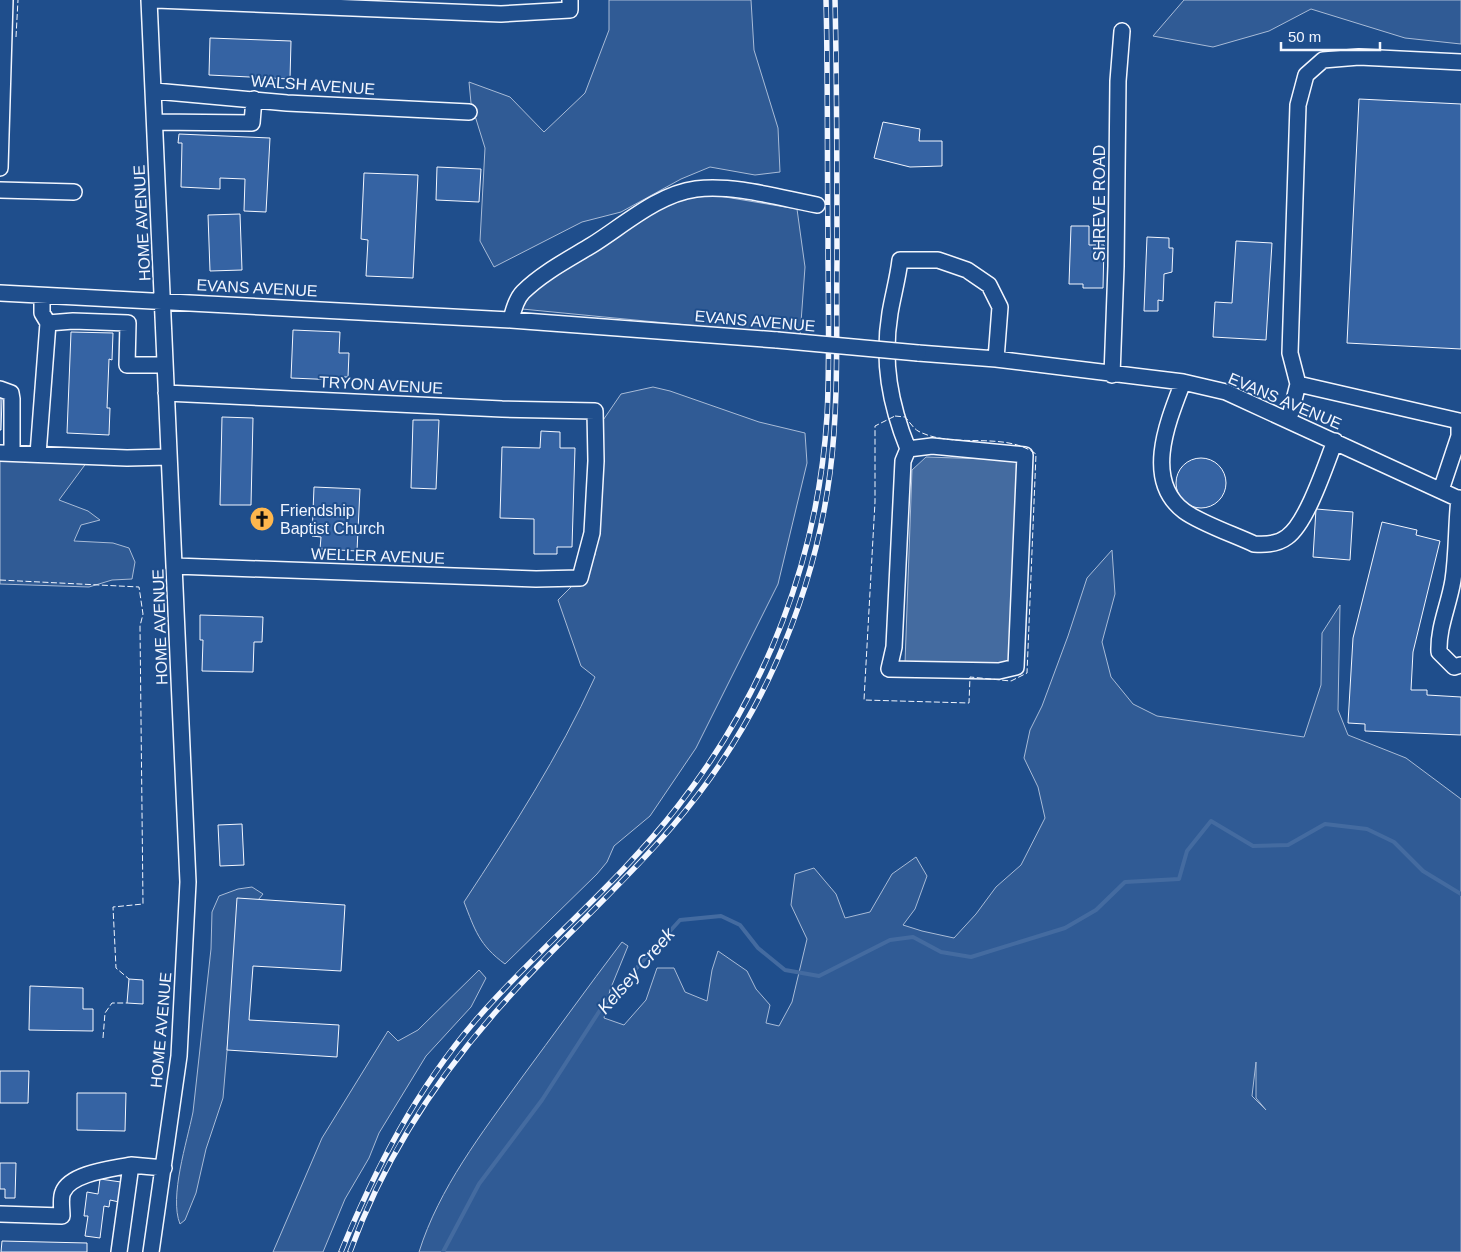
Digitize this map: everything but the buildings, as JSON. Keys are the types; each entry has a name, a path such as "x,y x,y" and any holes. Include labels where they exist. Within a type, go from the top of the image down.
{"street":[{"path":"0,168 5,0"},
{"name":"HOME AVENUE","path":"149,0 155,91 188,903 179,1056 151,1252"},
{"path":"156,0 424,6 501,14 570,10 570,0"},
{"name":"SHREVE ROAD","path":"1112,375 1116,266 1118,81 1122,31"},
{"path":"1288,420 1298,384 1290,353 1298,105 1306,75 1323,60 1350,58 1461,62"},
{"name":"WALSH AVENUE","path":"155,91 469,112"},
{"path":"155,122 252,123 254,99"},
{"path":"511,320 514,308 522,293 542,276 655,204 676,194 697,189 717,188 817,205"},
{"path":"0,190 74,192"},
{"path":"908,449 932,446 1025,455 1016,667 999,671 889,669 894,647 903,461 908,449 895,416 887,377 890,315 900,260 938,260 967,270 989,285 1000,307 996,359"},
{"name":"EVANS AVENUE","path":"0,293 511,320 688,332 996,359 1112,375 1183,382 1226,392 1460,499"},
{"path":"38,454 48,323 42,313 42,296"},
{"path":"48,323 73,321 128,323 127,366 165,365"},
{"path":"1183,382 1166,430 1162,452 1164,480 1171,499 1185,512 1254,544 1265,545 1277,542 1288,537 1298,526 1335,441"},
{"path":"1298,384 1460,418 1459,436 1441,490"},
{"path":"0,389 11,393 12,399 6,453 126,458 169,457"},
{"name":"TRYON AVENUE","path":"166,393 493,409 595,411 596,461 592,533 580,578"},
{"path":"1460,499 1453,581 1438,636 1439,652 1454,667 1461,665"},
{"name":"WELLER AVENUE","path":"175,566 536,579 580,578"},
{"path":"0,1214 62,1216 62,1193 71,1181 100,1171 131,1165 164,1168"},
{"path":"118,1252 131,1165"}],"shaded area":[{"path":"609,0 751,0 754,50 778,128 780,172 755,175 710,167 681,179 621,212 582,222 494,267 480,241 485,148 471,103 469,82 510,97 544,132 585,93 609,30"},
{"path":"1184,0 1461,0 1461,44 1405,38 1311,9 1269,31 1213,47 1153,36"},
{"path":"695,192 797,209 805,267 800,336 522,309 535,287 660,205"},
{"path":"653,387 670,391 759,422 805,433 807,463 778,584 696,748 650,816 614,846 607,862 597,874 505,964 489,950 479,936 464,902 517,820 550,764 595,677 581,666 558,600 580,578 595,555 601,497 597,429 621,394"},
{"path":"926,457 1017,460 1009,667 905,663 912,470"},
{"path":"0,458 87,462 59,500 88,511 100,520 81,525 74,541 113,543 129,548 135,562 132,579 112,580 89,587 0,584"},
{"path":"1112,550 1115,594 1102,642 1111,677 1133,704 1157,716 1304,737 1321,685 1322,633 1340,605 1338,710 1348,735 1406,758 1461,799 1461,1252 419,1252 438,1206 463,1162 491,1120 622,942 628,946 610,990 604,1018 624,1025 646,1000 657,968 674,968 685,992 707,1001 712,970 718,951 747,971 756,989 770,1005 766,1023 779,1026 792,1002 807,939 791,905 795,874 814,868 836,894 845,918 870,912 892,874 916,857 927,876 915,909 903,925 954,938 976,914 996,887 1021,865 1045,818 1038,787 1024,758 1030,730 1042,706 1087,578","holes":["1256,1062 1256,1098 1266,1110 1252,1096"]},
{"path":"252,887 263,894 249,911 229,1027 223,1098 206,1149 196,1193 185,1220 180,1224 177,1213 178,1185 193,1112 211,949 212,912 219,896 238,889"},
{"path":"479,970 486,978 471,1007 426,1056 379,1133 369,1158 345,1199 323,1252 273,1252 322,1138 388,1031 398,1041 418,1030"}],"waterway":[{"name":"Kelsey Creek","path":"443,1252 479,1184 542,1100 604,1004 680,920 721,916 740,925 758,948 785,970 819,976 890,940 913,937 941,952 971,957 1065,928 1096,910 1125,882 1179,879 1187,851 1211,821 1253,846 1288,845 1325,824 1367,829 1394,842 1423,871 1461,894"}],"railway":[{"path":"341,1252 383,1161 399,1131 434,1075 475,1021 525,967 630,862 678,806 709,763 737,718 761,671 782,622 799,572 812,521 822,469 827,416 829,328 826,0"},
{"path":"350,1252 378,1185 413,1122 433,1092 476,1035 500,1007 650,851 702,790 730,749 755,706 795,616 822,522 830,473 835,420 837,261 835,0"}],"fence":[{"path":"16,37 18,0"},
{"path":"895,416 905,417 916,430 932,436 947,439 1009,443 1023,447 1036,454 1027,673 1011,681 970,677 969,703 864,700 875,502 875,426 895,416"},
{"path":"0,580 139,587 143,614 140,626 143,904 113,907 116,968 129,979"},
{"path":"103,1038 105,1013 112,1003 127,1003"}],"place":[{"name":"Friendship Baptist Church","path":"262,519"}]}
